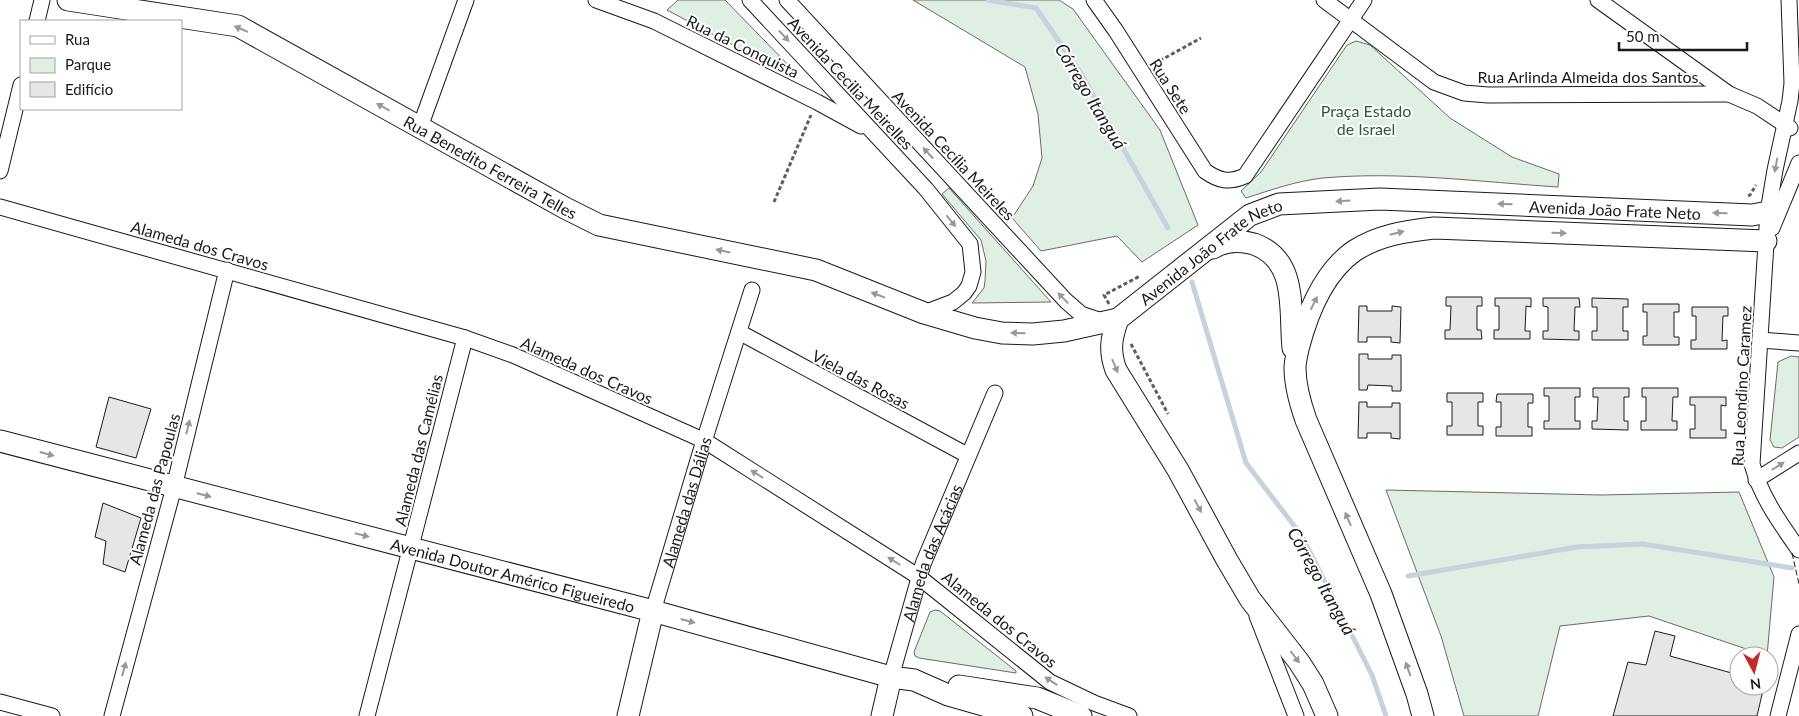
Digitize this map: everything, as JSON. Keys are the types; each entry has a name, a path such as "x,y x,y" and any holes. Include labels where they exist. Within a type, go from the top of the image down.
{"main road":[{"name":"Rua Benedito Ferreira Telles","path":"68,0 238,26 565,208 599,225 816,270 924,313 975,328 1002,333 1033,334 1064,331 1111,320"},
{"name":"Avenida João Frate Neto","path":"1111,320 1250,215 1279,204 1380,199 1752,215 1768,212"},
{"name":"Avenida João Frate Neto","path":"1422,716 1417,694 1381,594 1300,402 1294,366 1309,313 1318,294 1334,270 1353,252 1378,239 1394,233 1434,228 1766,240"},
{"path":"1190,261 1218,245 1228,242 1249,242 1272,253 1279,261 1290,291 1294,366"},
{"path":"1111,320 1112,357 1116,370 1178,470 1250,599 1299,662 1327,716"},
{"name":"Avenida Doutor Américo Figueiredo","path":"0,441 654,611 891,677 914,680 948,695 1022,716"},
{"name":"Alameda das Dálias","path":"628,716 654,611"},
{"name":"Alameda das Acácias","path":"882,716 891,677"},
{"path":"914,680 1036,698 1087,710"},
{"path":"1417,694 1430,716"}],"street":[{"path":"37,20 42,0"},
{"path":"420,127 466,0"},
{"name":"Rua da Conquista","path":"596,0 654,21 871,131"},
{"name":"Avenida Cecilia Meirelles","path":"750,0 926,189 970,244 974,272 969,286 953,302 924,313"},
{"name":"Avenida Cecília Meireles","path":"787,0 1070,305 1081,314 1111,320"},
{"name":"Rua Sete","path":"1094,0 1116,31 1140,72 1205,171 1215,178 1227,181 1246,176 1351,19"},
{"name":"Rua Arlinda Almeida dos Santos","path":"1324,0 1434,82 1464,93 1488,95 1729,94"},
{"path":"1351,19 1364,0"},
{"path":"1598,0 1729,94 1757,106 1792,116"},
{"name":"Rua Leondino Caramez","path":"1790,0 1792,116 1768,212 1752,464 1756,480 1768,505 1799,550"},
{"path":"0,171 20,89"},
{"name":"Rua Leondino Caramez","path":"1766,240 1799,163"},
{"path":"926,189 946,172"},
{"name":"Alameda dos Cravos","path":"0,207 465,338 513,355 705,441 919,577 1087,710"},
{"name":"Alameda das Papoulas","path":"112,716 174,487 227,270"},
{"name":"Alameda das Dálias","path":"654,611 752,290"},
{"name":"Viela das Rosas","path":"739,332 967,456"},
{"name":"Alameda das Camélias","path":"367,716 465,338"},
{"path":"1760,340 1799,343"},
{"name":"Alameda das Acácias","path":"891,677 919,577 967,456 995,392"},
{"path":"1756,480 1799,453"},
{"path":"1250,599 1296,716"},
{"path":"1778,716 1794,672 1799,634"},
{"path":"0,702 52,716"},
{"path":"1087,710 1129,716"}],"path":[{"path":"1140,72 1201,38"},
{"path":"774,202 817,102"}],"green space":[{"path":"678,0 725,0 796,73 793,77 667,10"},
{"path":"913,0 1059,0 1073,9 1160,130 1198,225 1142,262 1117,236 1041,251 1012,218 1033,186 1042,158 1038,114 1025,67"},
{"name":"Praça Estado de Israel","path":"1356,41 1370,45 1450,118 1512,157 1559,174 1558,187 1411,176 1352,176 1303,181 1246,198 1241,191 1261,172 1347,45"},
{"path":"949,188 1051,302 972,303 984,288 986,261 981,240 942,194"},
{"path":"1791,356 1799,357 1799,437 1782,448 1774,447 1770,440 1778,362"},
{"path":"1386,490 1601,495 1739,492 1774,577 1768,646 1738,646 1649,616 1560,626 1538,716 1464,716 1441,636"},
{"path":"940,611 1016,671 1016,673 915,656 914,652 930,612"}],"building":[{"path":"1446,297 1482,297 1482,306 1477,306 1477,330 1481,330 1482,339 1445,339 1445,330 1450,330 1451,306 1446,306"},
{"path":"1495,298 1531,298 1531,307 1526,306 1525,331 1530,331 1530,339 1494,339 1494,330 1499,330 1499,306 1495,306"},
{"path":"1543,298 1579,298 1580,307 1575,307 1574,331 1579,331 1579,340 1543,339 1543,331 1548,331 1548,307 1543,306"},
{"path":"1592,298 1628,299 1628,307 1623,307 1623,331 1628,331 1628,340 1592,340 1592,331 1597,331 1597,307 1592,307"},
{"path":"1643,304 1679,304 1679,312 1674,312 1674,337 1679,337 1679,345 1643,345 1643,336 1647,336 1647,312 1643,312"},
{"path":"1359,306 1367,306 1367,311 1392,311 1392,306 1401,307 1400,343 1391,342 1391,337 1367,337 1367,342 1358,342"},
{"path":"1692,307 1728,307 1728,316 1723,316 1722,341 1727,340 1727,349 1691,349 1691,340 1696,340 1696,316 1692,316"},
{"path":"1359,354 1368,354 1368,359 1392,359 1392,355 1401,355 1401,391 1392,391 1392,386 1368,385 1367,390 1359,390"},
{"path":"1544,388 1580,388 1580,397 1575,397 1575,421 1580,421 1580,429 1544,429 1544,421 1549,421 1549,396 1544,396"},
{"path":"1593,388 1629,388 1629,397 1624,397 1624,421 1628,421 1628,430 1592,429 1592,421 1597,421 1598,397 1593,397"},
{"path":"1642,388 1678,388 1678,397 1673,397 1672,421 1677,421 1677,430 1641,430 1641,421 1646,421 1646,397 1642,397"},
{"path":"1447,393 1483,393 1483,402 1478,402 1478,426 1483,426 1483,435 1447,435 1447,426 1452,426 1452,402 1447,402"},
{"path":"1497,394 1533,394 1533,403 1528,403 1528,427 1532,427 1532,436 1496,436 1496,427 1501,427 1501,402 1496,402"},
{"path":"109,397 151,409 136,458 96,447"},
{"path":"1690,397 1726,397 1726,406 1721,405 1721,430 1726,430 1726,438 1690,438 1690,429 1695,429 1695,405 1690,405"},
{"path":"1359,402 1367,402 1367,407 1392,407 1392,403 1400,403 1400,439 1391,438 1391,433 1367,433 1367,438 1358,438"},
{"path":"103,503 141,518 125,572 103,564 106,541 95,537"},
{"path":"1655,631 1675,636 1670,656 1729,672 1729,696 1762,696 1757,716 1613,716 1628,662 1646,665"}],"waterway":[{"name":"Córrego Itanguá","path":"988,0 1036,8 1082,75 1168,228"},
{"name":"Córrego Itanguá","path":"1192,282 1246,463 1302,536 1372,675 1386,716"},
{"path":"1408,576 1577,547 1643,544 1792,568"}],"fence":[{"path":"1792,553 1799,584"}]}
